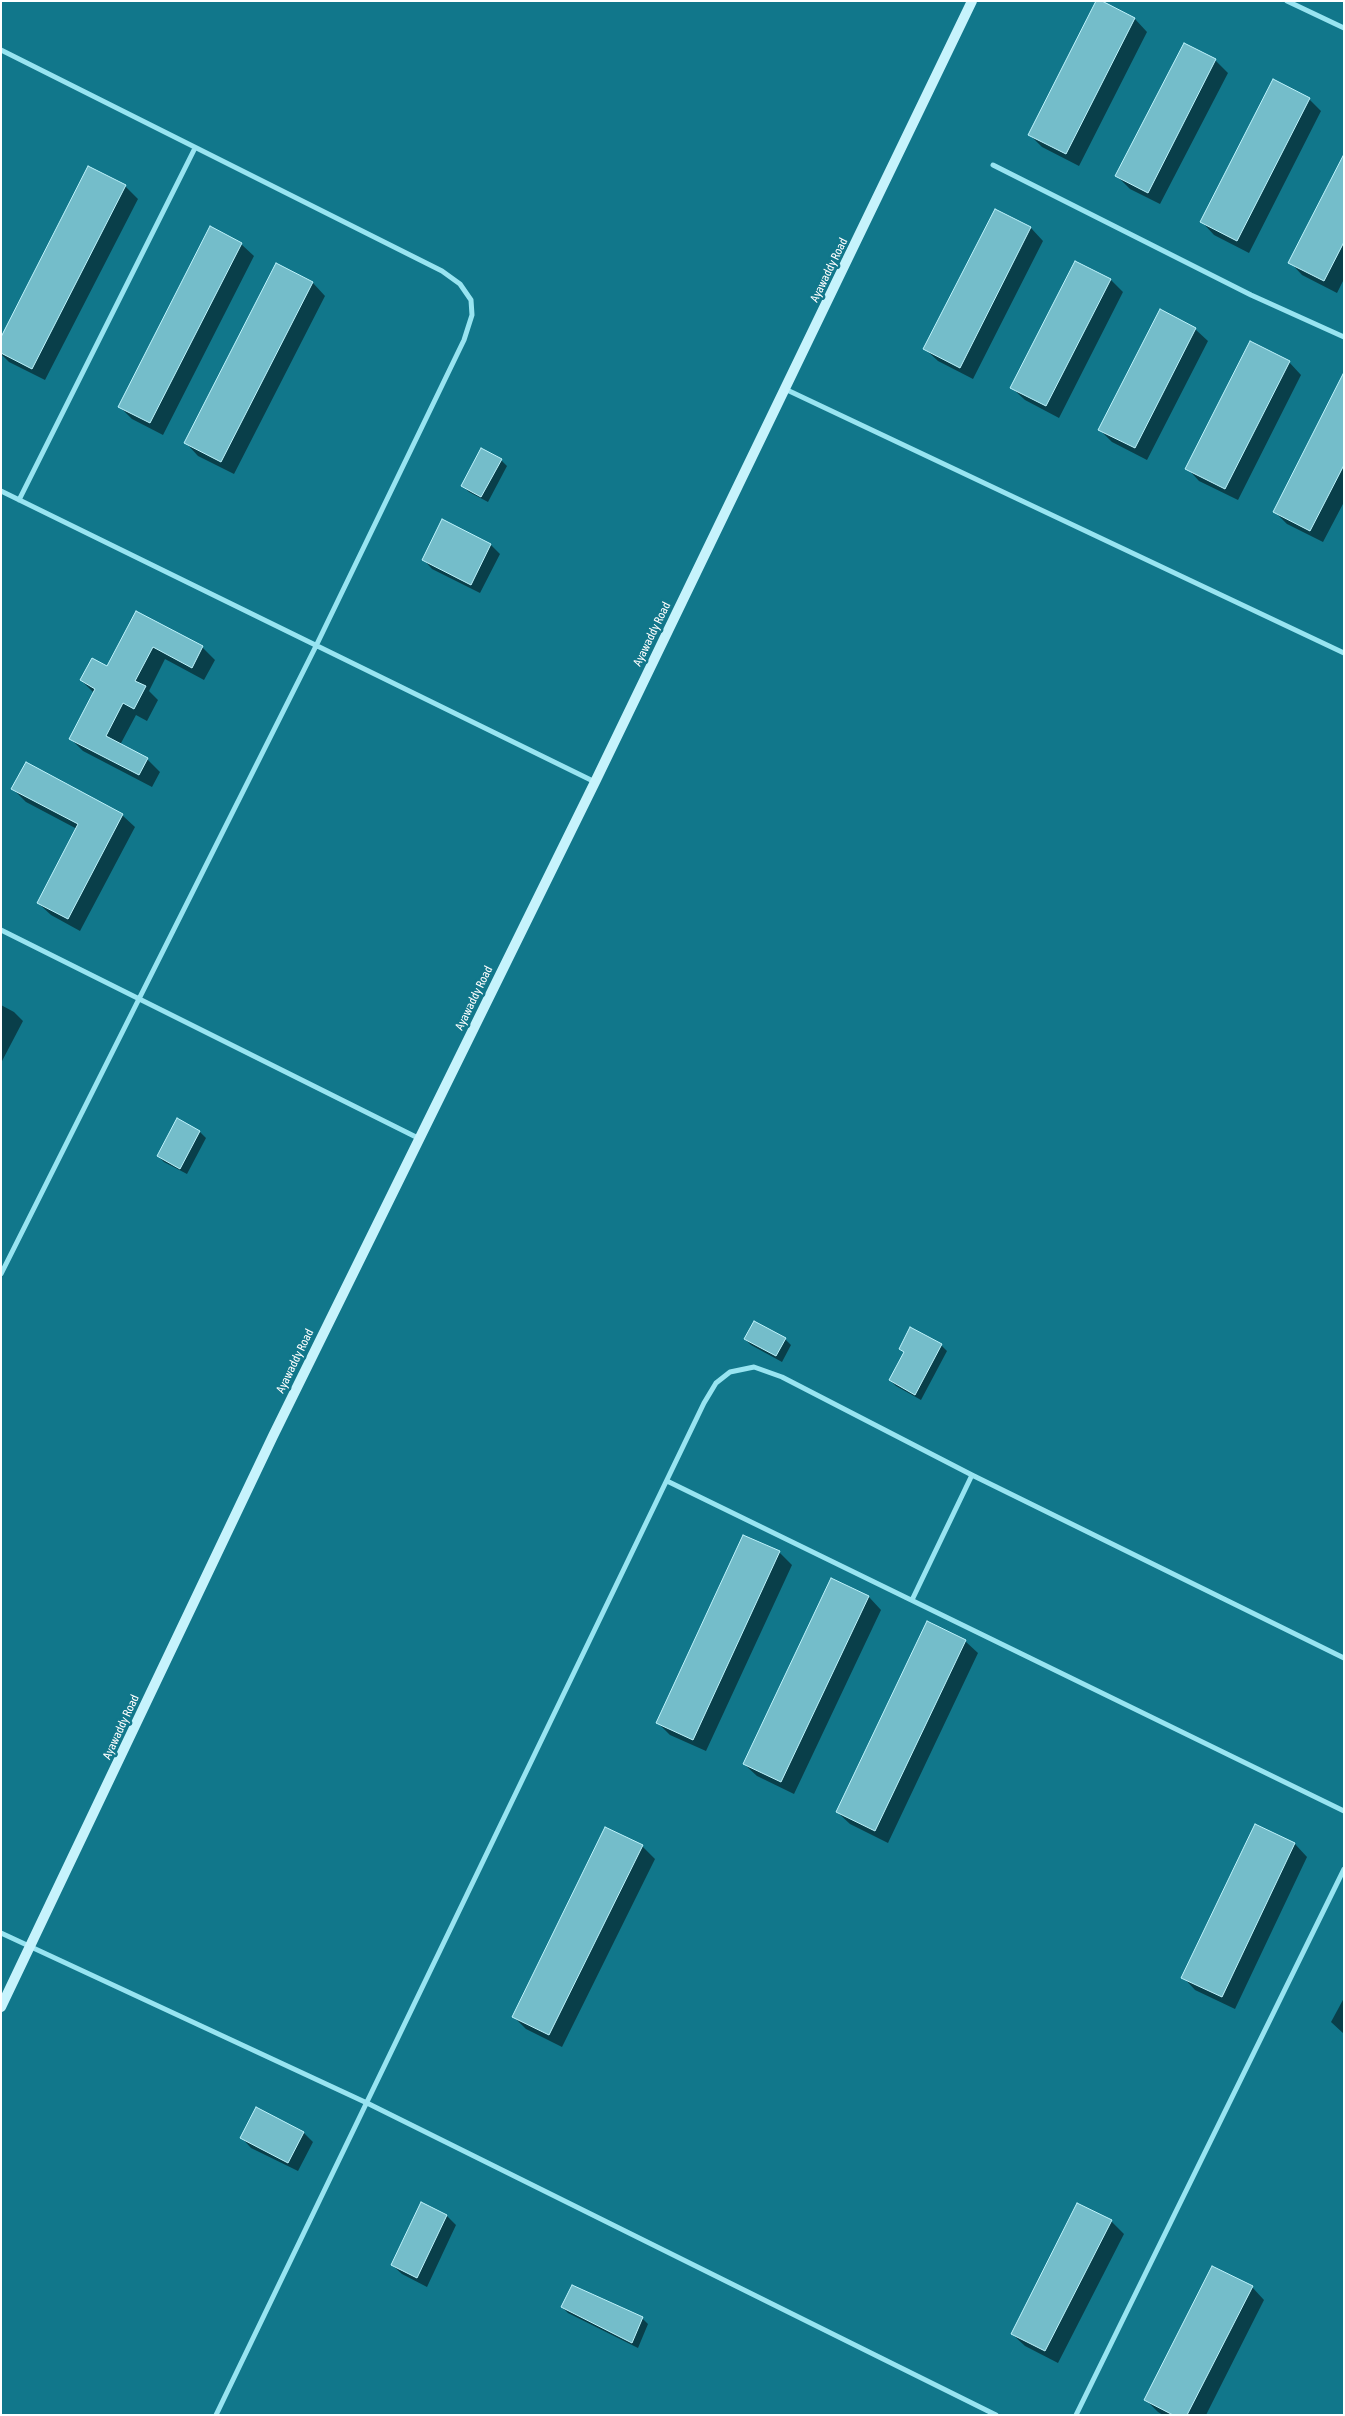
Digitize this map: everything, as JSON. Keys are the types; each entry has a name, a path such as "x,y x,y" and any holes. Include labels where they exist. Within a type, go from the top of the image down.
{"street":[{"name":"Ayawaddy Road","path":"1,2007 273,1436 418,1138 595,782 972,1"},
{"path":"1287,1 1344,28"},
{"path":"1,50 442,270 460,284 471,300 472,315 464,340 316,646 1,1274"},
{"path":"19,500 195,148"},
{"path":"993,165 1251,295 1344,337"},
{"path":"785,389 1344,653"},
{"path":"1,492 595,782"},
{"path":"1,930 418,1138"},
{"path":"216,2415 704,1403 716,1383 730,1372 754,1367 782,1377 972,1475 1344,1658"},
{"path":"912,1600 972,1475"},
{"path":"667,1481 1344,1812"},
{"path":"1076,2415 1344,1869"},
{"path":"1,1933 367,2104 996,2415"}],"building":[{"path":"1096,1 1102,1 1135,18 1066,154 1028,135"},
{"path":"1184,43 1216,59 1148,193 1115,176"},
{"path":"1273,79 1310,98 1237,241 1200,222"},
{"path":"1344,154 1344,242 1324,281 1288,263"},
{"path":"88,166 126,185 32,369 1,353 1,337"},
{"path":"995,209 1031,227 960,368 923,349"},
{"path":"210,226 242,243 150,423 118,407"},
{"path":"1075,261 1111,279 1046,406 1010,388"},
{"path":"276,263 313,282 221,462 184,443"},
{"path":"1160,309 1196,328 1135,448 1098,430"},
{"path":"1250,341 1290,361 1225,489 1185,469"},
{"path":"1344,372 1344,465 1310,531 1273,512"},
{"path":"481,448 502,459 481,497 461,486"},
{"path":"442,519 491,544 471,585 422,560"},
{"path":"136,611 203,646 192,668 153,647 135,681 146,686 134,709 123,703 106,736 148,758 139,775 69,739 95,689 80,680 92,658 107,666"},
{"path":"26,762 123,814 68,919 37,903 78,824 11,789"},
{"path":"177,1118 200,1131 180,1169 157,1156"},
{"path":"754,1321 786,1338 776,1356 744,1339"},
{"path":"910,1327 942,1344 915,1395 889,1380 904,1352 899,1349"},
{"path":"743,1535 780,1551 693,1740 656,1723"},
{"path":"831,1578 869,1596 781,1782 743,1764"},
{"path":"927,1621 966,1640 875,1831 836,1812"},
{"path":"1255,1824 1295,1843 1222,1997 1181,1978"},
{"path":"605,1827 643,1845 549,2035 512,2017"},
{"path":"256,2107 304,2132 288,2163 240,2138"},
{"path":"421,2202 447,2215 417,2278 391,2265"},
{"path":"1077,2203 1112,2220 1045,2351 1011,2334"},
{"path":"1212,2266 1253,2286 1187,2415 1173,2415 1144,2400"},
{"path":"572,2285 643,2317 632,2343 561,2307"}]}
